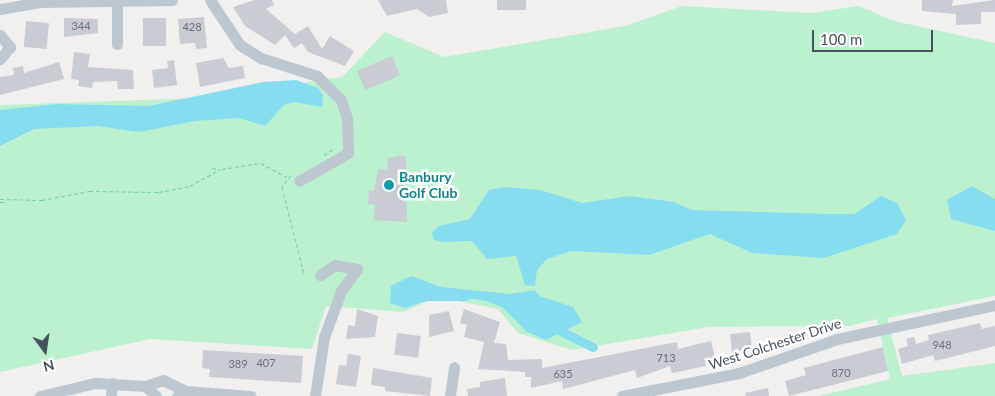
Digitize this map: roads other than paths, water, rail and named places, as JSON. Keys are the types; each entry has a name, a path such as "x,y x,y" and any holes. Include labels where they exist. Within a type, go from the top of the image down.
{"street":[{"path":"0,9 41,2 172,0"},
{"path":"210,0 240,46 326,82 345,109 348,153 297,178"},
{"path":"117,1 117,44"},
{"path":"0,35 10,47 0,59"},
{"path":"316,396 324,337 341,291 357,269 335,264 320,275"},
{"name":"West Colchester Drive","path":"622,396 739,373 829,341 995,305"},
{"path":"450,396 454,367"},
{"path":"40,396 81,385 112,383 145,386 169,380 181,393 251,396"},
{"path":"111,396 112,383"},
{"path":"145,386 156,396"}],"water":[{"path":"296,80 318,88 323,95 322,107 294,102 284,105 265,126 239,118 195,121 139,132 97,126 34,129 0,146 0,110 56,104 149,106 263,82"},
{"path":"972,186 995,199 995,231 951,219 947,200"},
{"path":"504,187 540,190 582,203 630,196 674,202 692,210 830,214 854,214 881,196 897,203 906,220 897,234 824,258 752,253 710,234 649,255 571,251 547,259 537,270 535,286 525,285 516,256 487,259 472,241 444,242 434,240 432,233 438,226 470,219 489,190"},
{"path":"411,276 441,287 510,294 535,290 539,296 573,307 582,322 546,340 527,332 502,307 486,301 445,295 405,308 390,303 391,286"}],"waterway":[{"path":"423,296 465,296"},
{"path":"557,329 593,347"}],"place":[{"name":"Banbury Golf Club","path":"389,185"}]}
